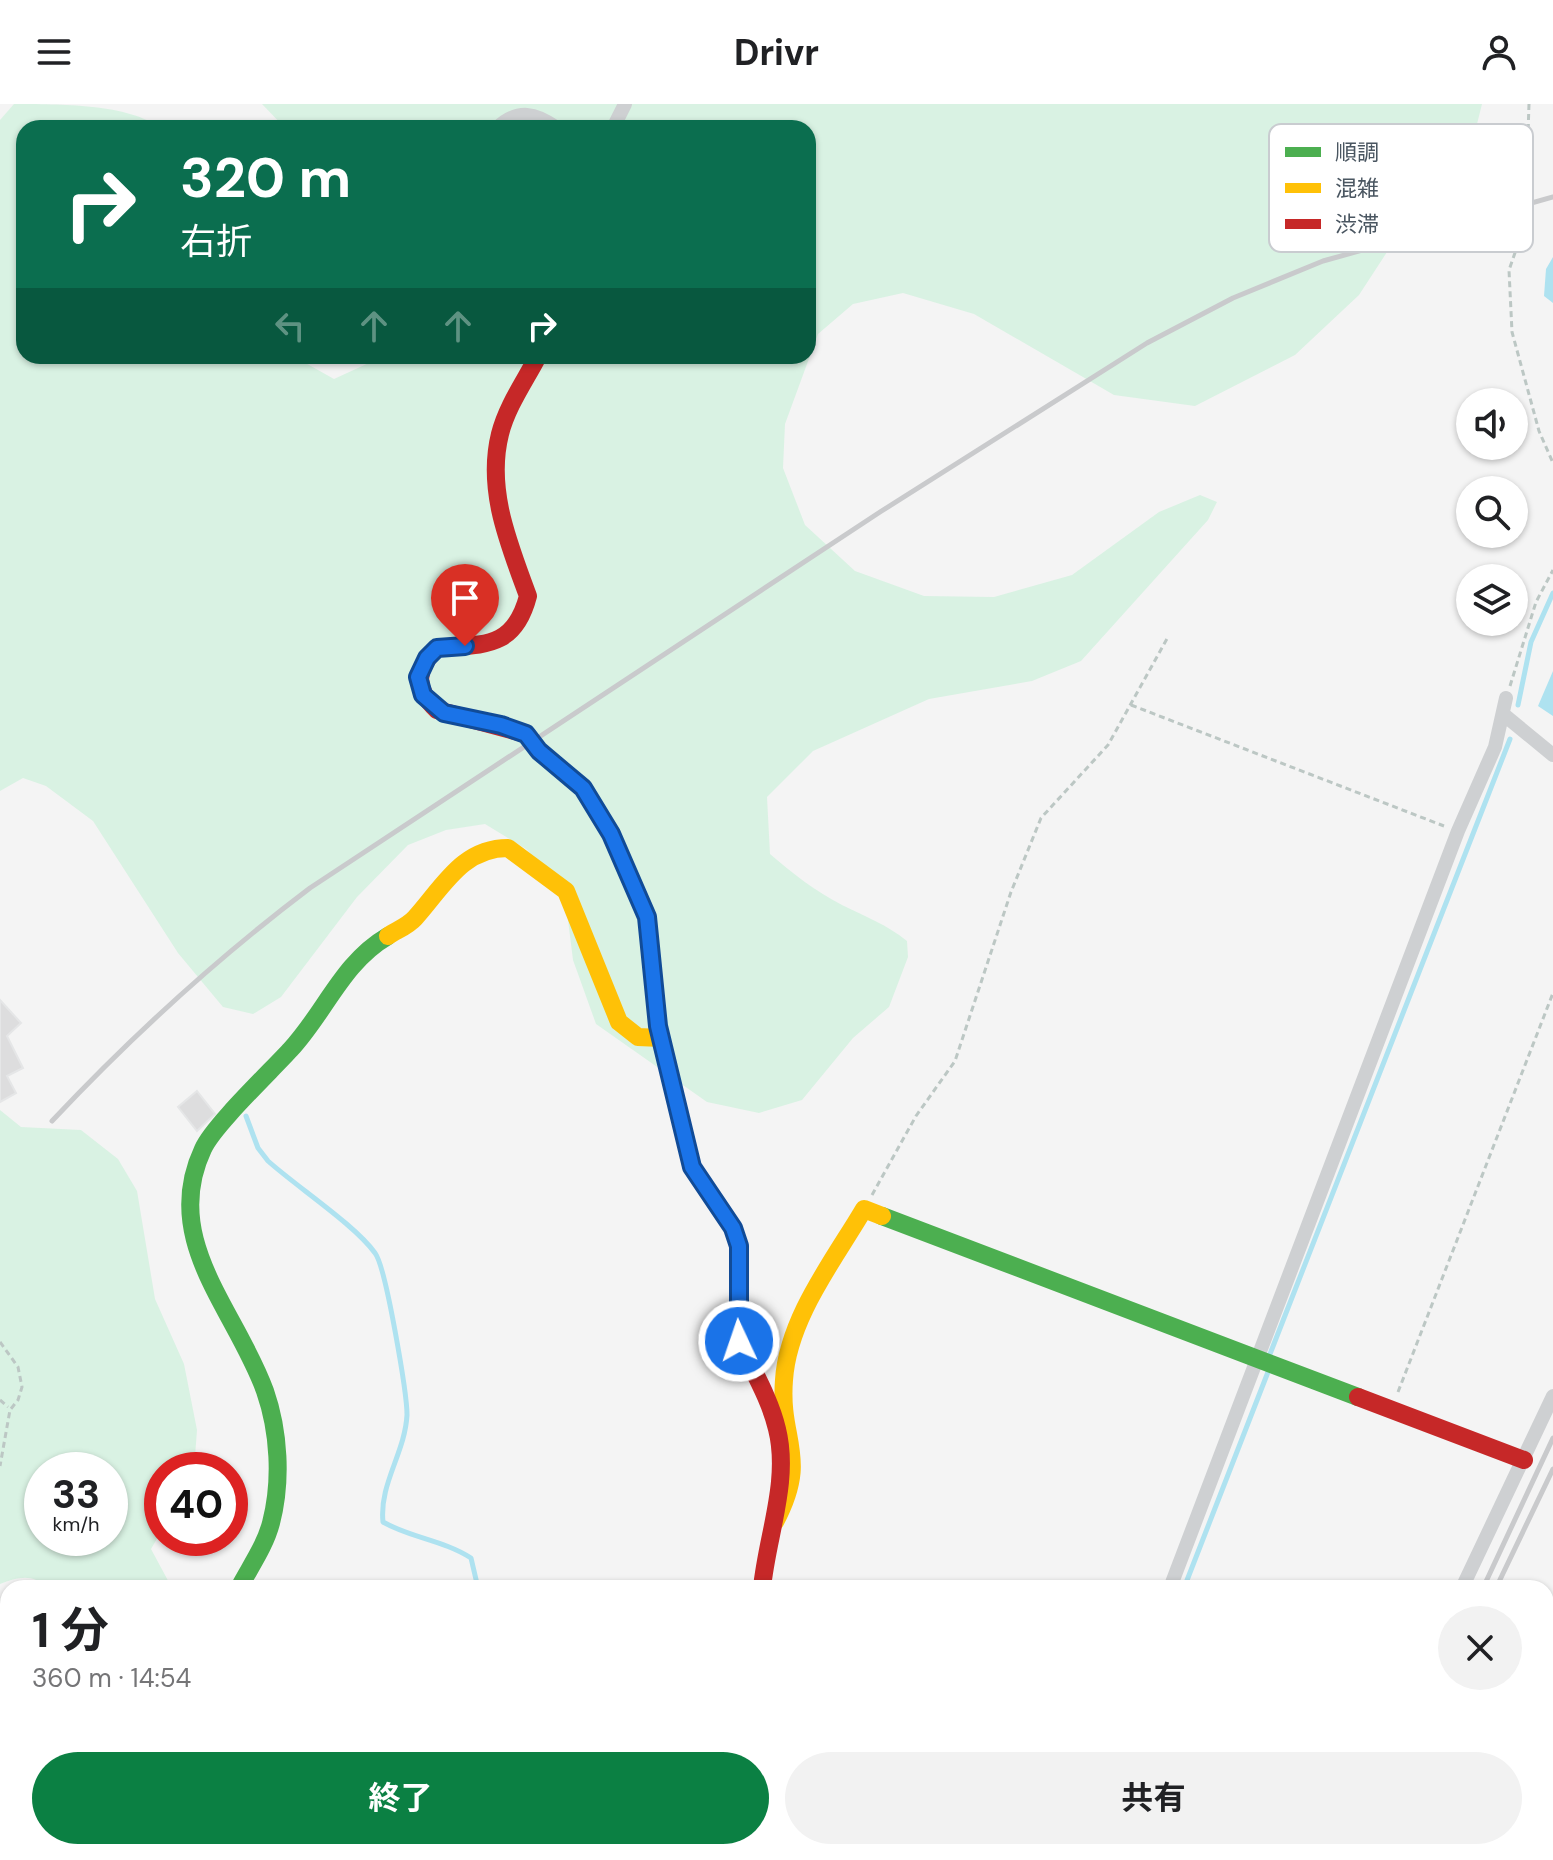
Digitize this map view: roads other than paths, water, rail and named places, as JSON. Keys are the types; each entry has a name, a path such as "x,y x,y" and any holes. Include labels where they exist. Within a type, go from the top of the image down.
{"street":[{"path":"509,120 518,114 538,114 546,120"},
{"path":"534,364 500,433 495,480 502,527 528,596 526,606 503,640 491,647 437,648 427,658 418,677 423,695 444,713 501,725 526,734 539,751 583,788 611,834 647,917 661,1038 692,1167 733,1228 739,1246 739,1341 777,1429 780,1454 775,1522"},
{"path":"1173,1580 1458,831 1495,747 1506,698"},
{"path":"1503,714 1553,755"},
{"path":"243,1580 269,1531 275,1477 273,1423 254,1369 203,1263 190,1224 187,1200 192,1166 204,1145 305,1034 348,967 369,947 413,921 445,879 477,853 491,848 508,848 521,855 566,891 619,1022 638,1037 661,1038"},
{"path":"763,1580 765,1556 775,1522 792,1485 793,1444 784,1380 787,1360 823,1279 864,1209 1524,1460"},
{"path":"1466,1580 1553,1396"}],"water":[{"path":"1553,257 1553,303 1544,296 1546,269"},
{"path":"1553,671 1553,716 1538,706"}],"waterway":[{"path":"1518,705 1531,642 1553,593"},
{"path":"1270,1354 1510,739"},
{"path":"246,1116 258,1148 268,1161 354,1230 380,1263 395,1331 407,1415 402,1442 388,1481 383,1522 471,1558 476,1580"},
{"path":"1187,1580 1268,1372"}],"railway":[{"path":"1533,203 1553,197"},
{"path":"52,1121 176,999 241,942 310,888 880,512 1147,343 1233,298 1323,261 1355,252"},
{"path":"1487,1580 1553,1438"},
{"path":"1500,1580 1553,1469"}]}
